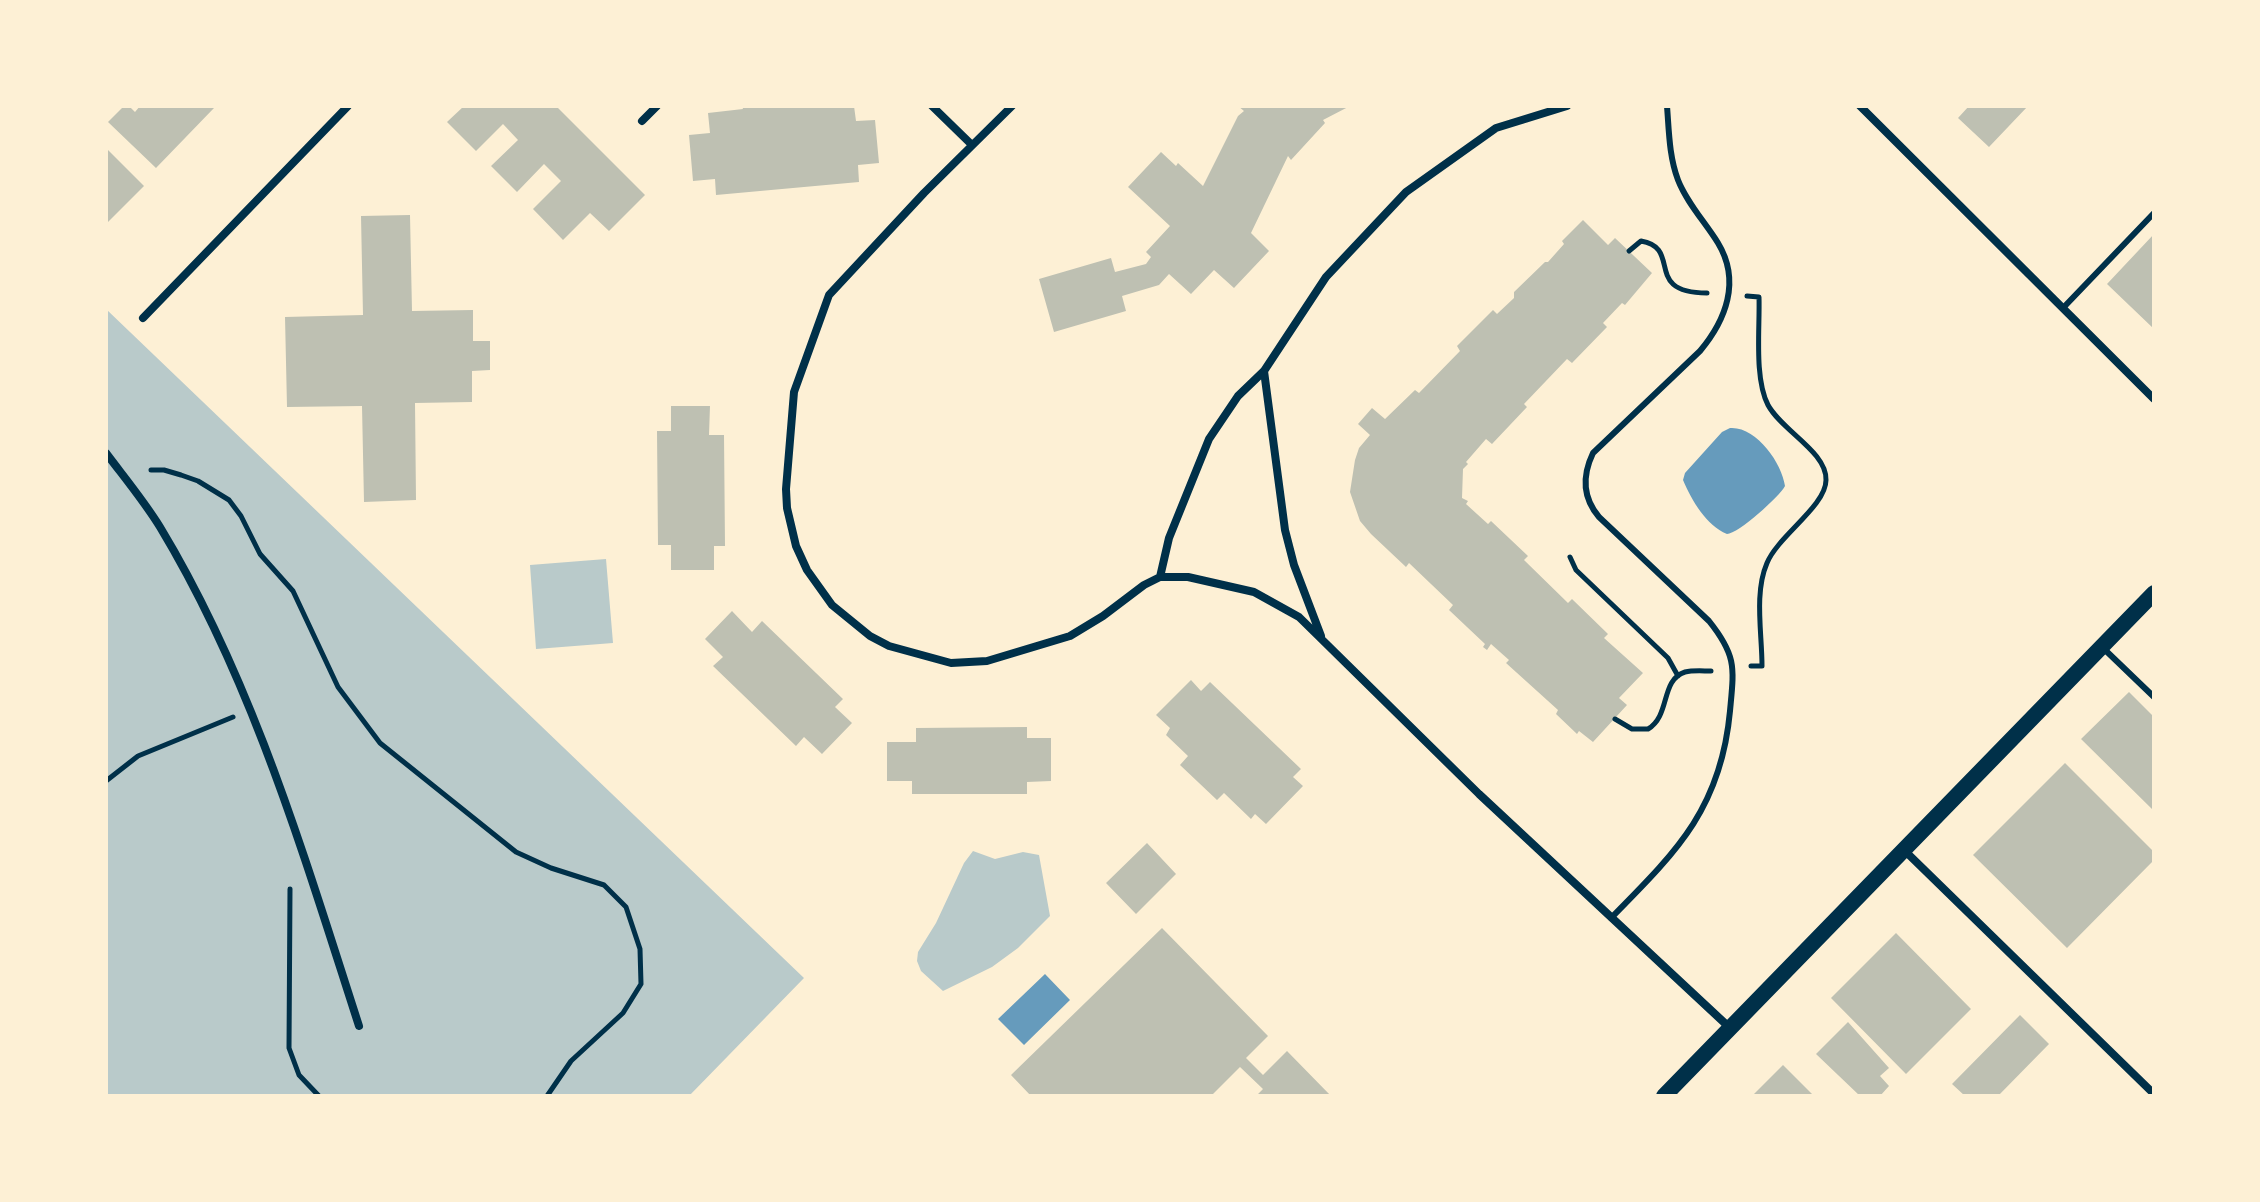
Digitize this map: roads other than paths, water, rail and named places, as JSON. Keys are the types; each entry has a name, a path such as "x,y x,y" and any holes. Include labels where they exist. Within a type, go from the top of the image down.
{"main road":[{"path":"1664,1096 2154,593"}],"street":[{"path":"143,318 348,106"},
{"path":"642,121 657,106"},
{"path":"932,106 972,145"},
{"path":"1012,106 829,295 794,392 787,508 796,546 807,570 832,605 870,636 889,646 951,663 998,659 1070,636 1160,577 1188,577 1254,592 1278,604 1322,637 1479,794 1730,1028"},
{"path":"1160,577 1169,538 1209,439 1238,396 1264,371 1326,277 1406,192 1496,128 1567,106"},
{"path":"1860,106 2154,399"},
{"path":"1264,371 1285,530 1294,565 1322,637"},
{"path":"106,453 159,525 205,608 277,777 359,1026"},
{"path":"1904,850 2154,1094"}],"lane":[{"path":"1611,918 1675,851 1710,798 1729,728 1733,686 1732,658 1720,635 1599,517 1586,498 1585,475 1593,453 1700,351 1715,334 1727,310 1730,294 1725,259 1720,245 1677,178 1670,147 1667,106"},
{"path":"2063,308 2154,213"},
{"path":"2102,647 2154,697"}],"water":[{"path":"1730,428 1740,429 1758,439 1779,467 1785,486 1758,514 1727,534 1700,512 1683,480 1685,473 1722,432"},
{"path":"1045,974 1070,1000 1024,1045 998,1019"}]}
